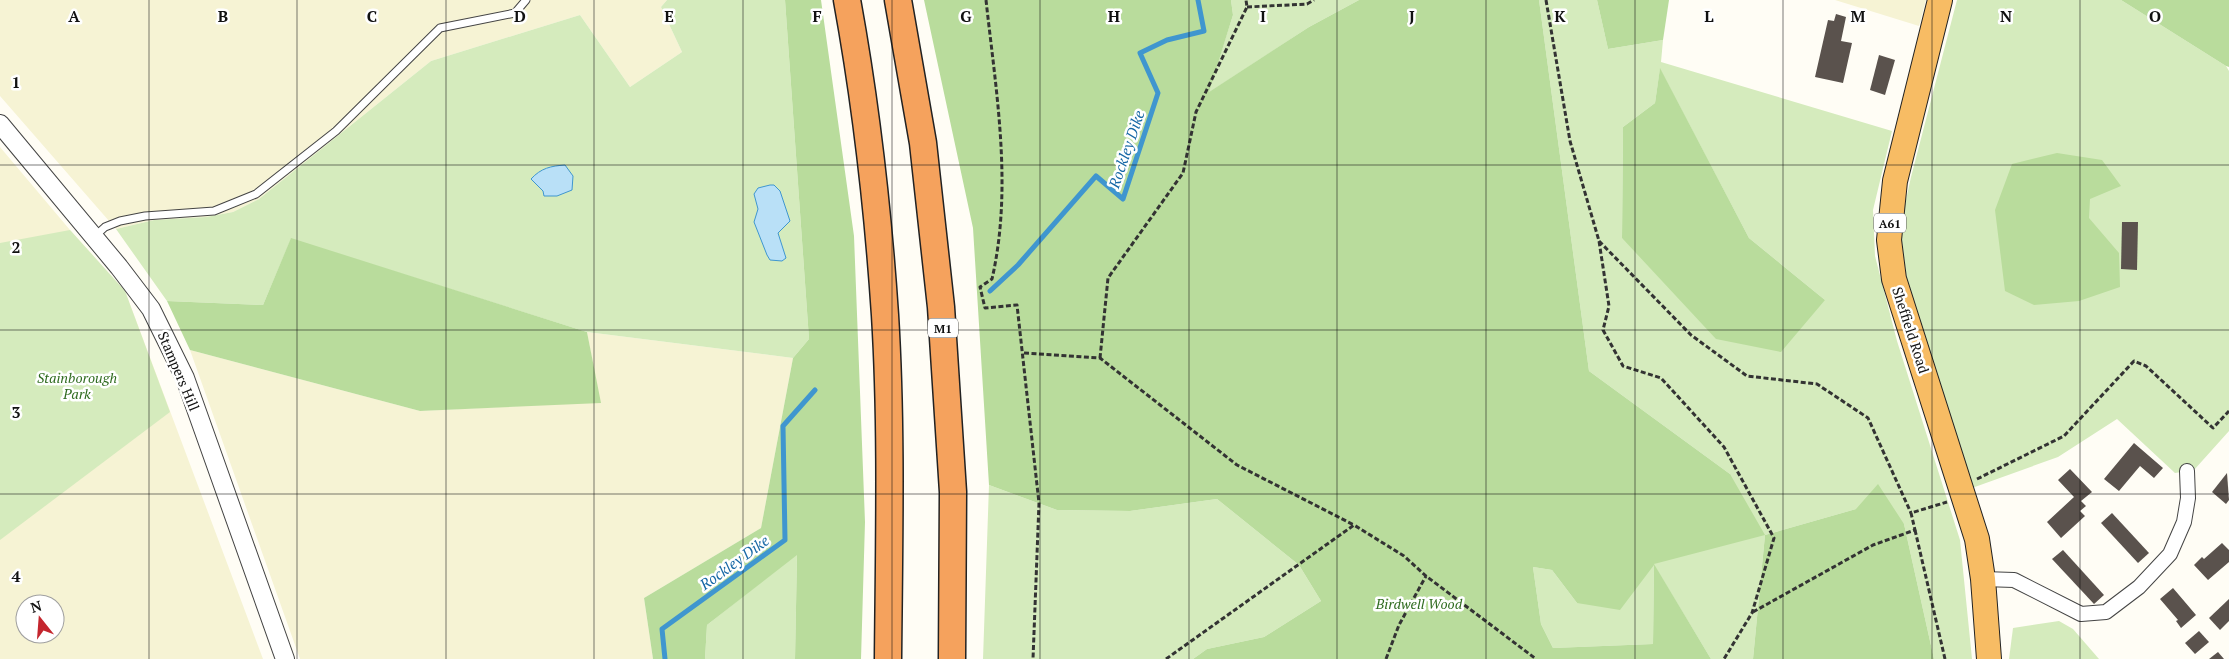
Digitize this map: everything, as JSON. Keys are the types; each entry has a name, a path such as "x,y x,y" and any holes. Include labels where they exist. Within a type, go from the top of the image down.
{"highway":[{"path":"847,0 868,146 885,315 889,440 888,659"},
{"name":"M1","path":"898,0 923,143 941,307 953,492 952,659"},
{"name":"Sheffield Road","path":"1940,0 1895,181 1889,240 1894,279 1977,539 1983,579 1989,659"}],"street":[{"name":"Stampers Hill","path":"0,124 151,309 184,378 285,659"},
{"path":"1983,579 2014,580 2081,614 2106,612 2139,587 2170,554 2184,522 2188,498 2187,471"}],"lane":[{"path":"94,238 105,227 120,221 146,216 214,211 256,194 336,131 440,28 515,13 526,0"}],"path":[{"path":"986,0 1003,157 997,257 992,279 980,287 985,308 1017,306 1039,503 1033,659"},
{"path":"1100,358 1108,278 1182,173 1196,112 1247,7 1246,0"},
{"path":"1247,7 1307,4 1314,0"},
{"path":"1546,0 1570,141 1599,241 1609,306 1603,330 1623,366 1662,378 1724,447 1774,538 1752,613 1724,659"},
{"path":"1599,241 1691,335 1747,376 1817,384 1868,418 1910,513 1945,659"},
{"path":"1023,353 1100,358 1237,465 1354,525 1404,556 1426,576 1536,659"},
{"path":"1910,513 1949,501 1962,494 1971,482 2064,436 2134,361 2146,366 2213,428 2229,411"},
{"path":"1166,659 1354,525"},
{"path":"1752,613 1873,545 1915,530"},
{"path":"1386,659 1399,625 1426,576"}],"green space":[{"path":"0,0 667,0 661,7 682,52 630,87 580,15 431,61 259,199 233,212 206,217 154,220 116,229 0,96"},
{"path":"667,0 785,0 809,339 793,358 587,332 291,239 263,305 167,301 116,229 154,220 206,217 233,212 259,199 431,61 580,15 630,87 682,52 661,7"},
{"path":"785,0 821,0 854,236 865,522 861,659 795,659 797,555 707,625 705,659 653,659 644,598 761,528 793,358 809,339"},
{"name":"Birdwell Wood","path":"924,0 1231,0 1233,15 1209,92 1309,27 1359,0 1539,0 1589,371 1730,474 1765,535 1654,564 1711,659 1193,659 1207,649 1264,637 1321,601 1299,565 1217,499 1130,511 1057,510 989,485 973,228","holes":["1654,565 1653,644 1553,648 1541,624 1533,567 1552,570 1577,603 1620,610"]},
{"path":"1231,0 1359,0 1309,27 1208,93 1233,15"},
{"path":"1539,0 1597,0 1608,49 1663,40 1661,62 1892,131 1873,210 1875,256 1897,341 1960,540 1972,659 1934,659 1904,524 1856,509 1765,535 1753,659 1711,659 1654,565 1653,644 1553,648 1541,624 1533,567 1552,570 1577,603 1654,564 1730,474 1589,371","holes":["1660,69 1749,238 1825,300 1622,238 1623,127 1655,103"]},
{"path":"1597,0 1669,0 1663,40 1608,49"},
{"path":"1835,0 1926,0 1919,26"},
{"path":"1957,0 2121,0 2226,66 2229,71 2229,431 2194,470 2175,473 2117,419 2058,457 1972,488 1907,280 1900,227 1911,177"},
{"path":"2121,0 2229,0 2229,67 2226,66"},
{"path":"1660,68 1749,238 1825,300 1781,352 1716,339 1622,238 1623,127 1655,103"},
{"path":"0,147 70,230 125,291 263,659 0,659"},
{"path":"2057,153 2102,160 2121,186 2090,199 2089,218 2119,253 2120,287 2079,301 2034,305 2005,291 1995,210 2012,164"},
{"name":"Stainborough Park","path":"70,230 125,291 170,412 0,540 0,243"},
{"path":"291,238 587,332 601,403 420,411 190,350 167,301 263,305"},
{"path":"587,332 793,358 761,528 644,598 653,659 300,659 190,350 420,411 600,402"},
{"path":"1878,484 1904,524 1934,659 1753,659 1765,535 1856,509"},
{"path":"989,485 1057,510 1130,511 1217,499 1299,565 1321,601 1264,637 1207,649 1193,659 983,659"},
{"path":"797,554 795,659 705,659 707,625"},
{"path":"2059,621 2073,629 2099,659 2009,659 2013,628"}],"water":[{"path":"565,165 573,176 572,190 557,196 544,196 543,191 531,179 546,168"},
{"path":"774,185 780,191 790,221 778,233 786,258 782,261 770,260 754,222 758,209 754,194 758,188"}],"building":[{"path":"1836,14 1846,17 1841,41 1852,43 1843,83 1815,77 1828,20 1834,21"},
{"path":"1879,55 1895,60 1885,95 1870,90"},
{"path":"2122,222 2138,222 2137,270 2121,269"},
{"path":"2134,443 2163,468 2154,478 2140,466 2119,491 2104,479"},
{"path":"2070,469 2092,492 2081,501 2086,506 2080,511 2085,516 2061,538 2047,522 2074,497 2058,480"},
{"path":"2227,473 2229,500 2226,504 2212,492"},
{"path":"2112,513 2149,553 2138,563 2101,523"},
{"path":"2222,543 2229,550 2229,562 2208,580 2194,565"},
{"path":"2063,550 2104,595 2094,604 2052,559"},
{"path":"2173,588 2196,615 2181,628 2176,621 2178,620 2160,599"},
{"path":"2229,599 2229,621 2220,630 2209,618"},
{"path":"2199,631 2209,642 2195,654 2185,643"},
{"path":"2218,652 2224,659 2209,659"}],"waterway":[{"name":"Rockley Dike","path":"990,291 1018,265 1096,176 1123,199 1158,93 1140,53 1167,40 1204,31 1198,0"},
{"name":"Rockley Dike","path":"665,659 662,629 785,540 783,426 815,390"}]}
